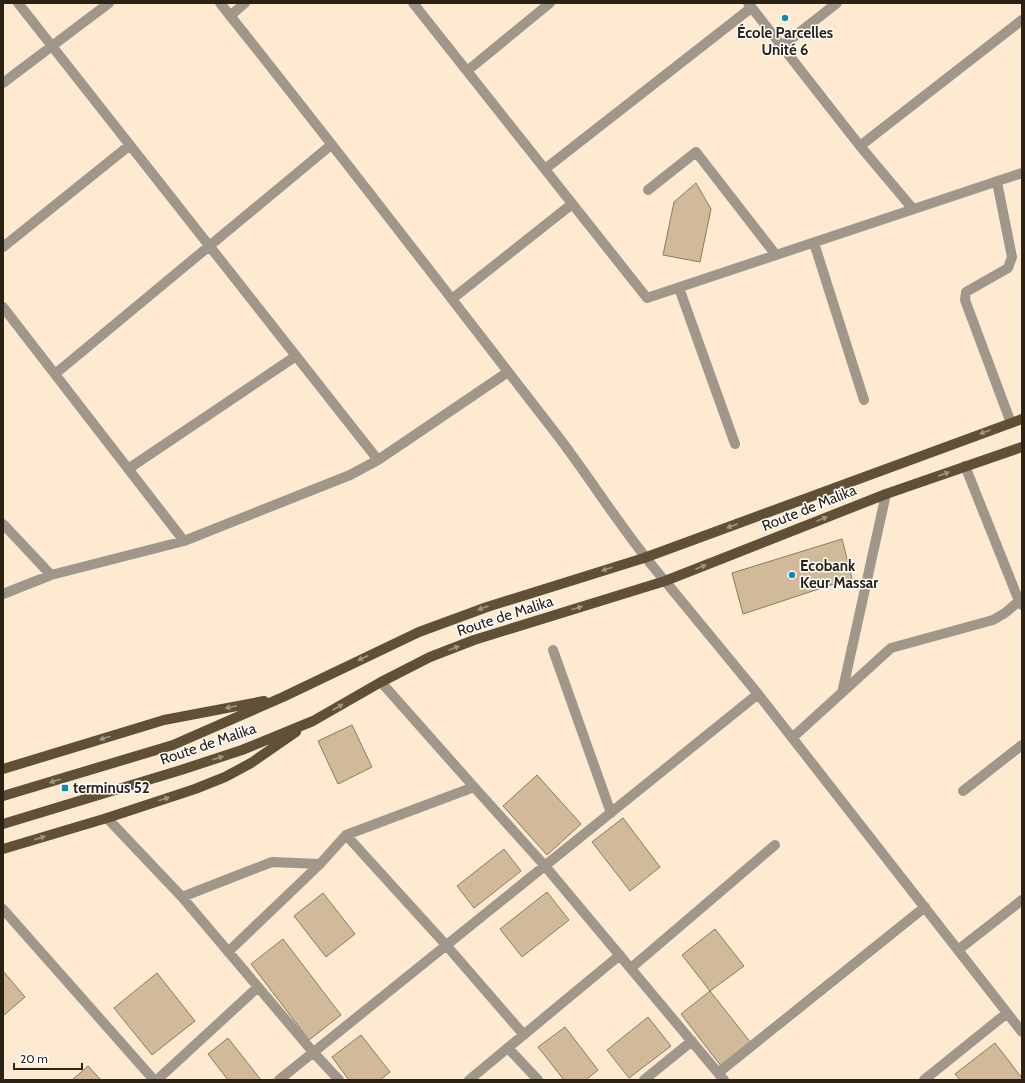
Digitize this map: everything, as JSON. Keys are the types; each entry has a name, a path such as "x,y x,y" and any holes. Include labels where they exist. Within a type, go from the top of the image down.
{"main road":[{"name":"Route de Malika","path":"3,796 173,745 283,697 419,632 487,607 644,558 1022,419"},
{"name":"Route de Malika","path":"3,824 182,770 242,750 313,721 381,682 430,657 474,640 665,581 886,494 1022,446"},
{"path":"3,769 164,720 283,697"},
{"path":"3,849 107,818 195,789 225,777 251,764 313,721"}],"street":[{"path":"18,3 378,460"},
{"path":"3,83 109,3"},
{"path":"220,3 452,298 572,455 644,558 665,581 758,694 1022,1032"},
{"path":"230,16 245,3"},
{"path":"413,3 647,298 1022,173"},
{"path":"467,71 550,3"},
{"path":"782,46 837,3"},
{"path":"545,169 750,5 860,146 913,209"},
{"path":"860,146 1022,20"},
{"path":"3,248 130,144"},
{"path":"55,374 332,145"},
{"path":"648,190 696,152 776,255"},
{"path":"997,182 1012,258 1008,268 966,292 965,300 1011,423"},
{"path":"452,298 572,204"},
{"path":"814,243 864,400"},
{"path":"679,288 735,444"},
{"path":"3,307 184,541"},
{"path":"128,469 296,356"},
{"path":"3,594 51,575 184,541 343,478 378,460 508,372"},
{"path":"792,738 891,648 993,620 1021,602 965,466"},
{"path":"842,693 886,494"},
{"path":"3,524 51,575"},
{"path":"553,650 611,813"},
{"path":"381,682 545,866 721,1077 925,907"},
{"path":"279,1080 758,694"},
{"path":"963,791 1022,745"},
{"path":"228,952 320,864 346,835 474,787"},
{"path":"107,818 182,897 313,1052 339,1080"},
{"path":"346,835 446,945 524,1035"},
{"path":"631,968 775,845"},
{"path":"182,897 272,862 320,864"},
{"path":"958,950 1022,900"},
{"path":"3,909 156,1080 258,987"},
{"path":"469,1080 620,955"},
{"path":"924,1080 1007,1013"},
{"path":"644,1080 692,1041"},
{"path":"508,1048 538,1080"}],"building":[{"path":"696,183 711,209 700,262 663,255 674,202"},
{"name":"Ecobank Keur Massar","path":"842,539 852,578 743,614 732,573"},
{"path":"352,725 372,767 338,784 318,741"},
{"path":"537,775 581,824 547,855 503,806"},
{"path":"623,818 660,867 630,891 592,842"},
{"path":"504,849 521,871 474,908 457,886"},
{"path":"547,892 569,920 522,957 500,929"},
{"path":"323,893 355,934 326,957 294,916"},
{"path":"715,929 744,966 710,991 682,955"},
{"path":"283,939 341,1015 309,1040 251,964"},
{"path":"3,971 25,997 3,1016"},
{"path":"157,973 195,1021 152,1055 114,1008"},
{"path":"710,991 751,1043 721,1066 681,1014"},
{"path":"648,1017 671,1046 629,1078 607,1050"},
{"path":"565,1027 598,1070 586,1080 564,1080 538,1047"},
{"path":"361,1035 390,1072 380,1080 349,1080 332,1057"},
{"path":"228,1038 261,1080 228,1080 208,1054"},
{"path":"995,1043 1022,1080 960,1080 955,1074"},
{"path":"88,1066 101,1080 72,1080"}],"place":[{"name":"École Parcelles Unité 6","path":"785,18"},
{"name":"Ecobank Keur Massar","path":"792,575"},
{"name":"terminus 52","path":"65,788"}]}
